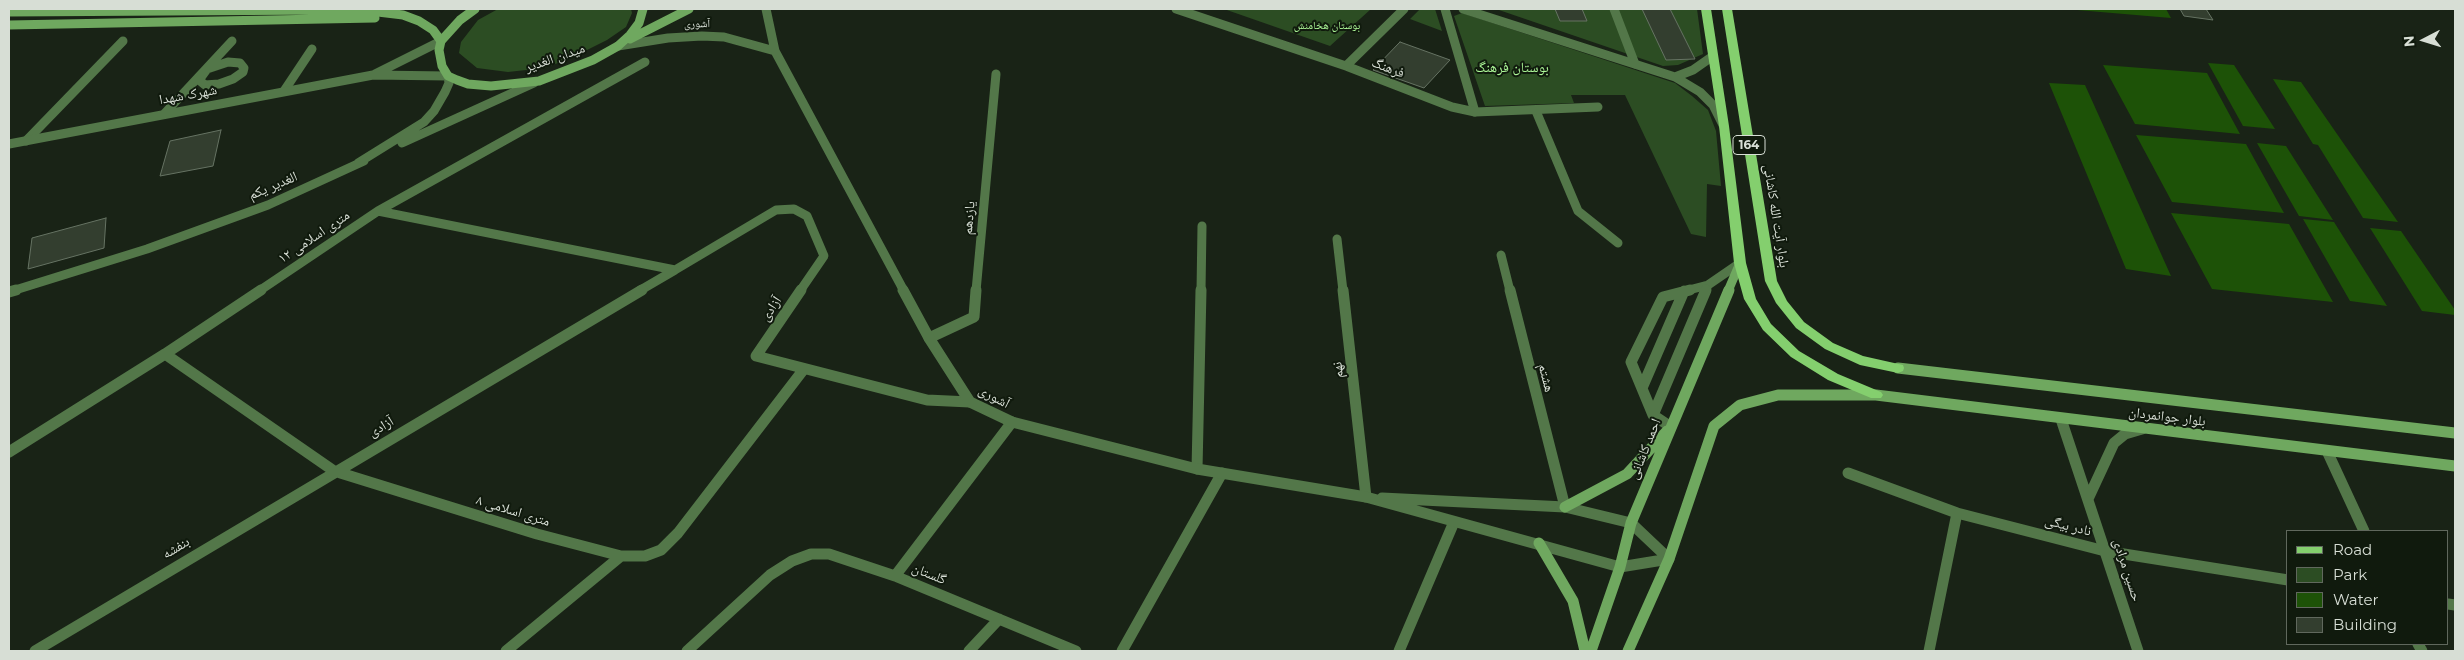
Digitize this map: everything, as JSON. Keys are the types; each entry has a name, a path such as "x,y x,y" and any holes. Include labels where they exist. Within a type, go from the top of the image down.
{"main road":[{"path":"448,76 442,66 439,50 441,41 460,20 475,9"},
{"name":"میدان الغدیر","path":"448,76 479,86 515,85 539,80 593,60 618,46 639,23 643,9"},
{"path":"618,46 690,9"},
{"name":"164","path":"1706,9 1724,126 1740,263"},
{"name":"بلوار آیت الله کاشانی","path":"1727,9 1771,281 1782,303 1800,325 1829,346 1860,360 1898,368"},
{"path":"9,12 330,10 403,15 433,30 441,41"},
{"path":"9,25 379,18 418,21"},
{"path":"1740,263 1750,299 1767,327 1795,354 1833,377 1876,395"},
{"name":"احمد کاشانی","path":"1591,651 1620,567 1632,523 1740,263"},
{"name":"بلوار جوانمردان","path":"1898,368 2455,433"},
{"path":"1632,650 1669,558 1714,426 1740,405 1778,396 1876,395"},
{"name":"بلوار جوانمردان","path":"1876,395 2455,466"},
{"path":"1565,508 1627,474 1671,426"},
{"path":"1539,543 1572,601 1585,651"}],"street":[{"name":"آشوری","path":"766,9 775,51 929,338 970,402 1012,422 1197,469 1366,497"},
{"name":"فرهنگ","path":"1176,9 1346,66 1452,107 1475,112 1598,107"},
{"path":"1346,66 1404,9"},
{"path":"1445,9 1475,112"},
{"path":"1467,9 1674,76 1706,98 1713,105 1724,126"},
{"path":"1614,9 1634,64"},
{"name":"آشوری","path":"618,46 668,38 702,36 724,37 775,51"},
{"path":"26,141 124,41"},
{"path":"165,113 232,41"},
{"path":"373,75 441,41"},
{"path":"284,92 312,48"},
{"path":"1674,76 1693,70 1713,56"},
{"path":"228,62 240,63 244,68 233,79 212,85 205,85 199,80 203,72 214,65 228,62"},
{"name":"۱۲ متری اسلامی","path":"9,452 165,354 378,211 645,62"},
{"name":"یازدهم","path":"929,338 974,316 996,74"},
{"path":"358,164 424,122 434,111 449,83 448,76 373,75"},
{"name":"شهرک شهدا","path":"9,144 373,75"},
{"name":"الغدیر یکم","path":"9,292 166,242 268,204 539,80"},
{"path":"1536,111 1578,211 1618,243"},
{"name":"آزادی","path":"334,471 776,210 794,210 807,216 824,256 756,356 927,400 970,402"},
{"path":"378,211 675,270"},
{"path":"1197,469 1202,226"},
{"name":"نهم","path":"1337,239 1366,497"},
{"name":"هشتم","path":"1501,254 1565,508"},
{"path":"1671,426 1653,415 1631,362 1663,297 1708,285 1740,263"},
{"path":"1653,415 1708,285"},
{"path":"1642,388 1684,291"},
{"name":"۸ متری اسلامی","path":"165,354 334,471 537,534 621,556 644,556 661,550 678,533 804,369"},
{"name":"حسین مرادی","path":"2061,419 2138,651"},
{"path":"895,576 1012,422"},
{"path":"2088,499 2114,443 2126,434 2142,429"},
{"path":"2327,451 2364,530"},
{"name":"بنفشه","path":"35,651 334,471"},
{"path":"1122,651 1222,473"},
{"name":"نادر بیگی","path":"1848,473 1957,513 2105,551 2286,580"},
{"path":"1366,497 1476,501 1565,508 1632,523 1669,558"},
{"path":"1366,497 1454,522 1539,543 1620,567 1669,558"},
{"path":"1929,651 1957,513"},
{"path":"1399,651 1454,522"},
{"name":"گلستان","path":"687,651 770,575 792,561 811,554 829,554 895,576 1076,651"},
{"path":"506,651 621,556"},
{"path":"969,651 999,619"}],"green space":[{"path":"498,9 631,9 632,13 626,27 607,40 569,59 544,68 508,72 477,68 459,53 461,42 478,20"},
{"name":"بوستان هخامنش","path":"1224,9 1371,9 1330,46"},
{"path":"1420,9 1435,9 1442,31 1410,19"},
{"path":"1496,9 1697,9 1703,54 1678,65 1663,66"},
{"name":"بوستان فرهنگ","path":"1462,13 1675,83 1708,110 1716,131 1721,186 1707,184 1706,237 1691,234 1625,95 1571,95 1574,103 1485,106 1454,16"}],"water":[{"path":"2166,9 2171,18 2077,10"},
{"path":"2208,63 2234,65 2275,129 2243,126"},
{"path":"2103,65 2207,73 2240,134 2135,124"},
{"path":"2273,79 2301,82 2398,222 2363,218 2318,145 2313,144"},
{"path":"2049,83 2085,85 2171,276 2126,269"},
{"path":"2136,135 2246,144 2284,213 2172,202"},
{"path":"2257,143 2286,146 2333,220 2299,216"},
{"path":"2171,213 2289,224 2333,302 2212,289"},
{"path":"2303,219 2334,222 2387,306 2350,301"},
{"path":"2370,228 2401,231 2455,310 2455,315 2422,311"}],"building":[{"path":"1555,9 1582,9 1587,21 1560,21"},
{"path":"1642,9 1670,9 1695,59 1666,60"},
{"path":"2180,9 2206,9 2213,20 2184,16"},
{"path":"1400,42 1450,60 1424,88 1373,70"},
{"path":"221,130 213,166 160,176 170,141"},
{"path":"106,218 104,248 28,269 32,238"}]}
